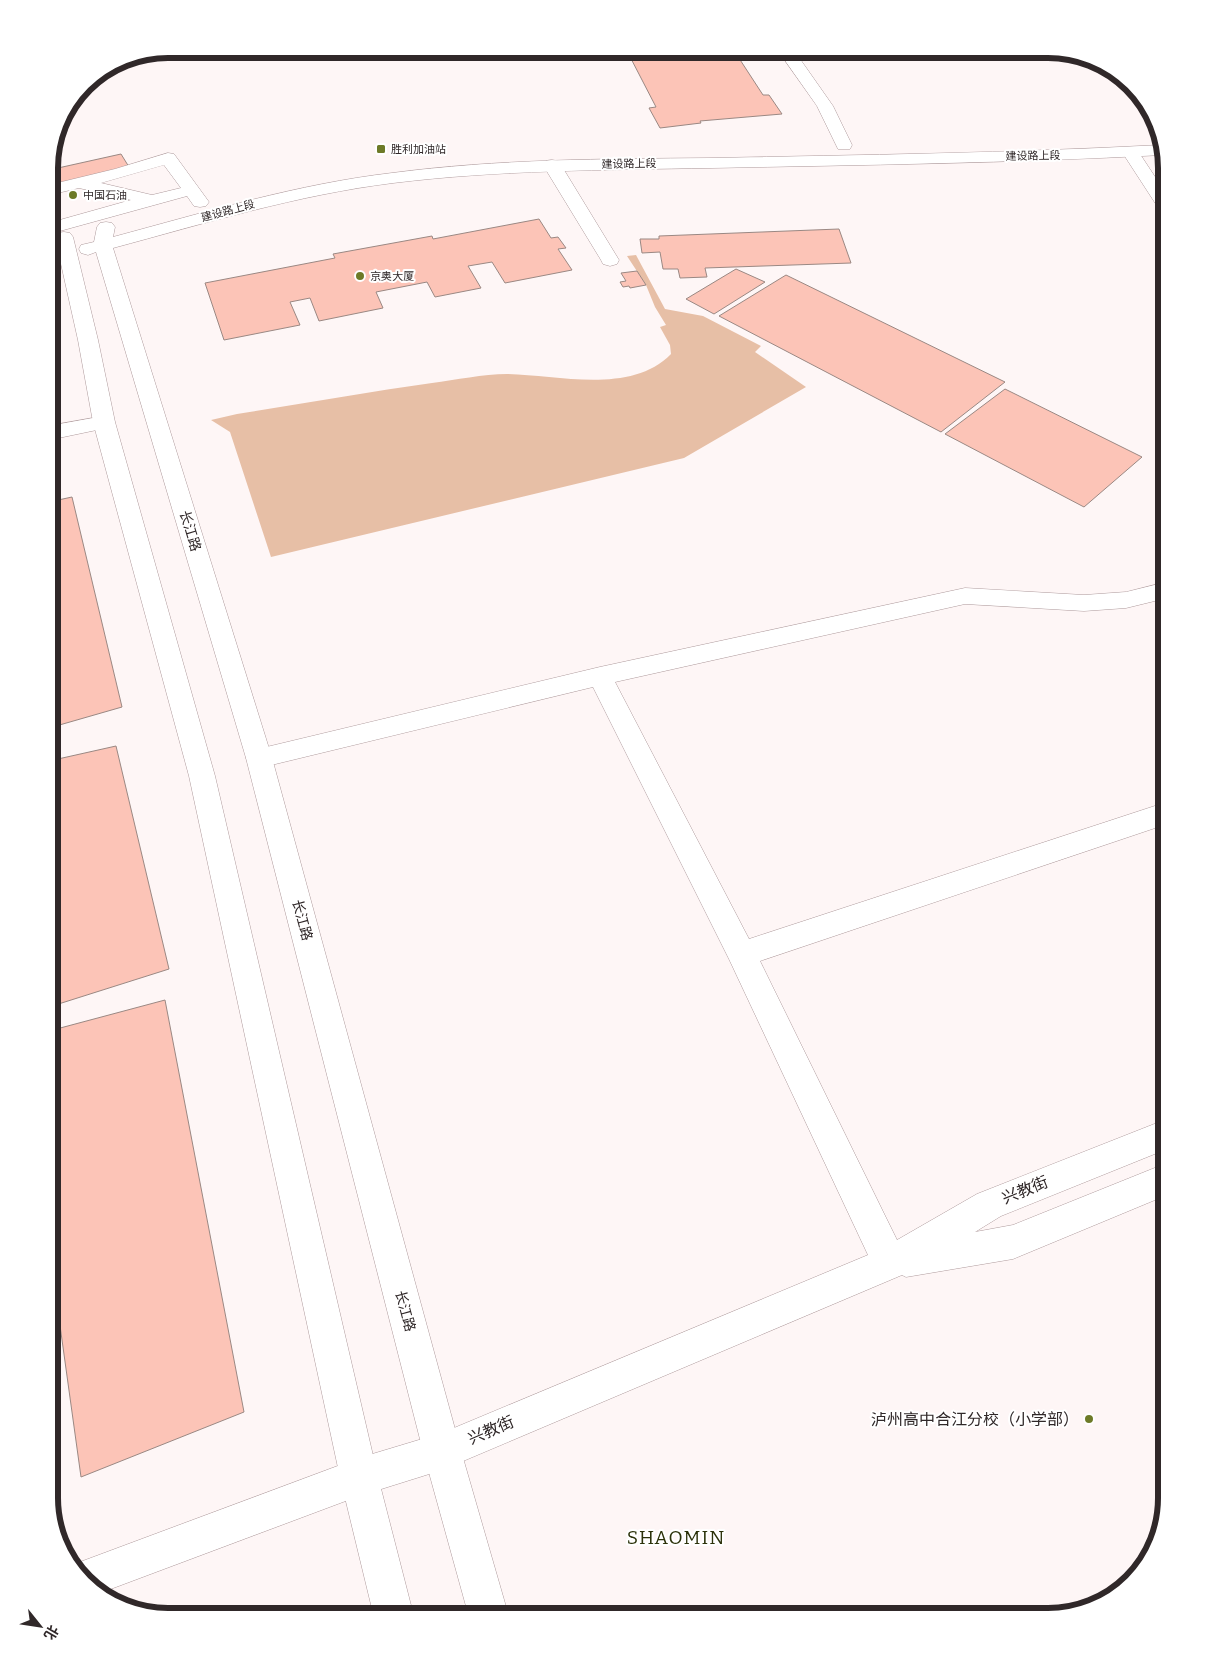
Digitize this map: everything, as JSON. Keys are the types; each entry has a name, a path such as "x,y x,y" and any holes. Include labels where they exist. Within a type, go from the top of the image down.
{"main road":[{"path":"791,58 825,106 844,145"},
{"name":"建设路上段","path":"278,182 350,168 499,152 1044,140 1154,135"},
{"name":"建设路上段","path":"77,226 253,204 342,186 438,173 552,165 1054,156 1157,150"},
{"path":"1130,152 1158,194"},
{"path":"77,226 120,173 168,158 196,196"},
{"path":"552,165 610,260"},
{"path":"58,215 77,226 152,200 196,196"},
{"name":"建设路上段","path":"77,226 196,196 218,196"},
{"path":"77,226 152,200"},
{"path":"58,202 77,226 88,340 104,422 202,776 359,1477 392,1608"},
{"name":"长江路","path":"77,226 259,758 442,1451 486,1608"},
{"path":"58,431 104,422"},
{"path":"259,758 600,676 965,596 1084,603 1126,600 1158,592"},
{"path":"600,676 742,954 890,1263"},
{"path":"742,954 1158,816"},
{"name":"兴教街","path":"91,1577 359,1477 442,1451 890,1263 989,1204 1158,1138"},
{"name":"兴教街","path":"890,1263 1013,1242 1158,1183"}],"shaded area":[{"path":"636,255 665,309 703,316 761,346 755,352 806,387 684,458 271,557 230,432 211,420 359,394 489,375 507,374 593,380 615,379 636,375 655,367 671,354 670,345 660,327 666,325 655,307 646,285 627,256"}],"building":[{"path":"630,58 739,58 763,95 769,95 782,114 700,121 701,123 660,128 649,108 656,107"},
{"path":"121,154 129,167 58,184 58,168"},
{"name":"京奥大厦","path":"539,219 551,238 558,237 566,248 558,249 572,270 505,283 492,262 468,266 481,288 435,297 427,282 376,292 383,308 319,321 310,298 290,302 300,325 224,340 205,283 335,258 333,254 432,236 433,239"},
{"path":"839,229 851,263 705,268 707,277 680,278 678,269 663,269 660,252 642,253 640,239 659,239 659,236"},
{"path":"736,269 765,282 714,314 686,299"},
{"path":"637,271 646,285 630,288 629,286 623,287 620,282 626,281 621,273"},
{"path":"786,275 1005,382 941,432 719,316"},
{"path":"1005,389 1142,457 1084,507 945,434"},
{"path":"72,497 122,707 58,726 58,500"},
{"path":"116,746 169,969 57,1004 58,759"},
{"path":"165,1000 244,1412 81,1477 57,1305 57,1029"}],"place":[{"name":"胜利加油站","path":"381,149"},
{"name":"中国石油","path":"73,195"},
{"name":"京奥大厦","path":"360,276"},
{"name":"泸州高中合江分校（小学部）","path":"1089,1419"}],"district":[{"name":"SHAOMIN","path":"676,1537"}]}
